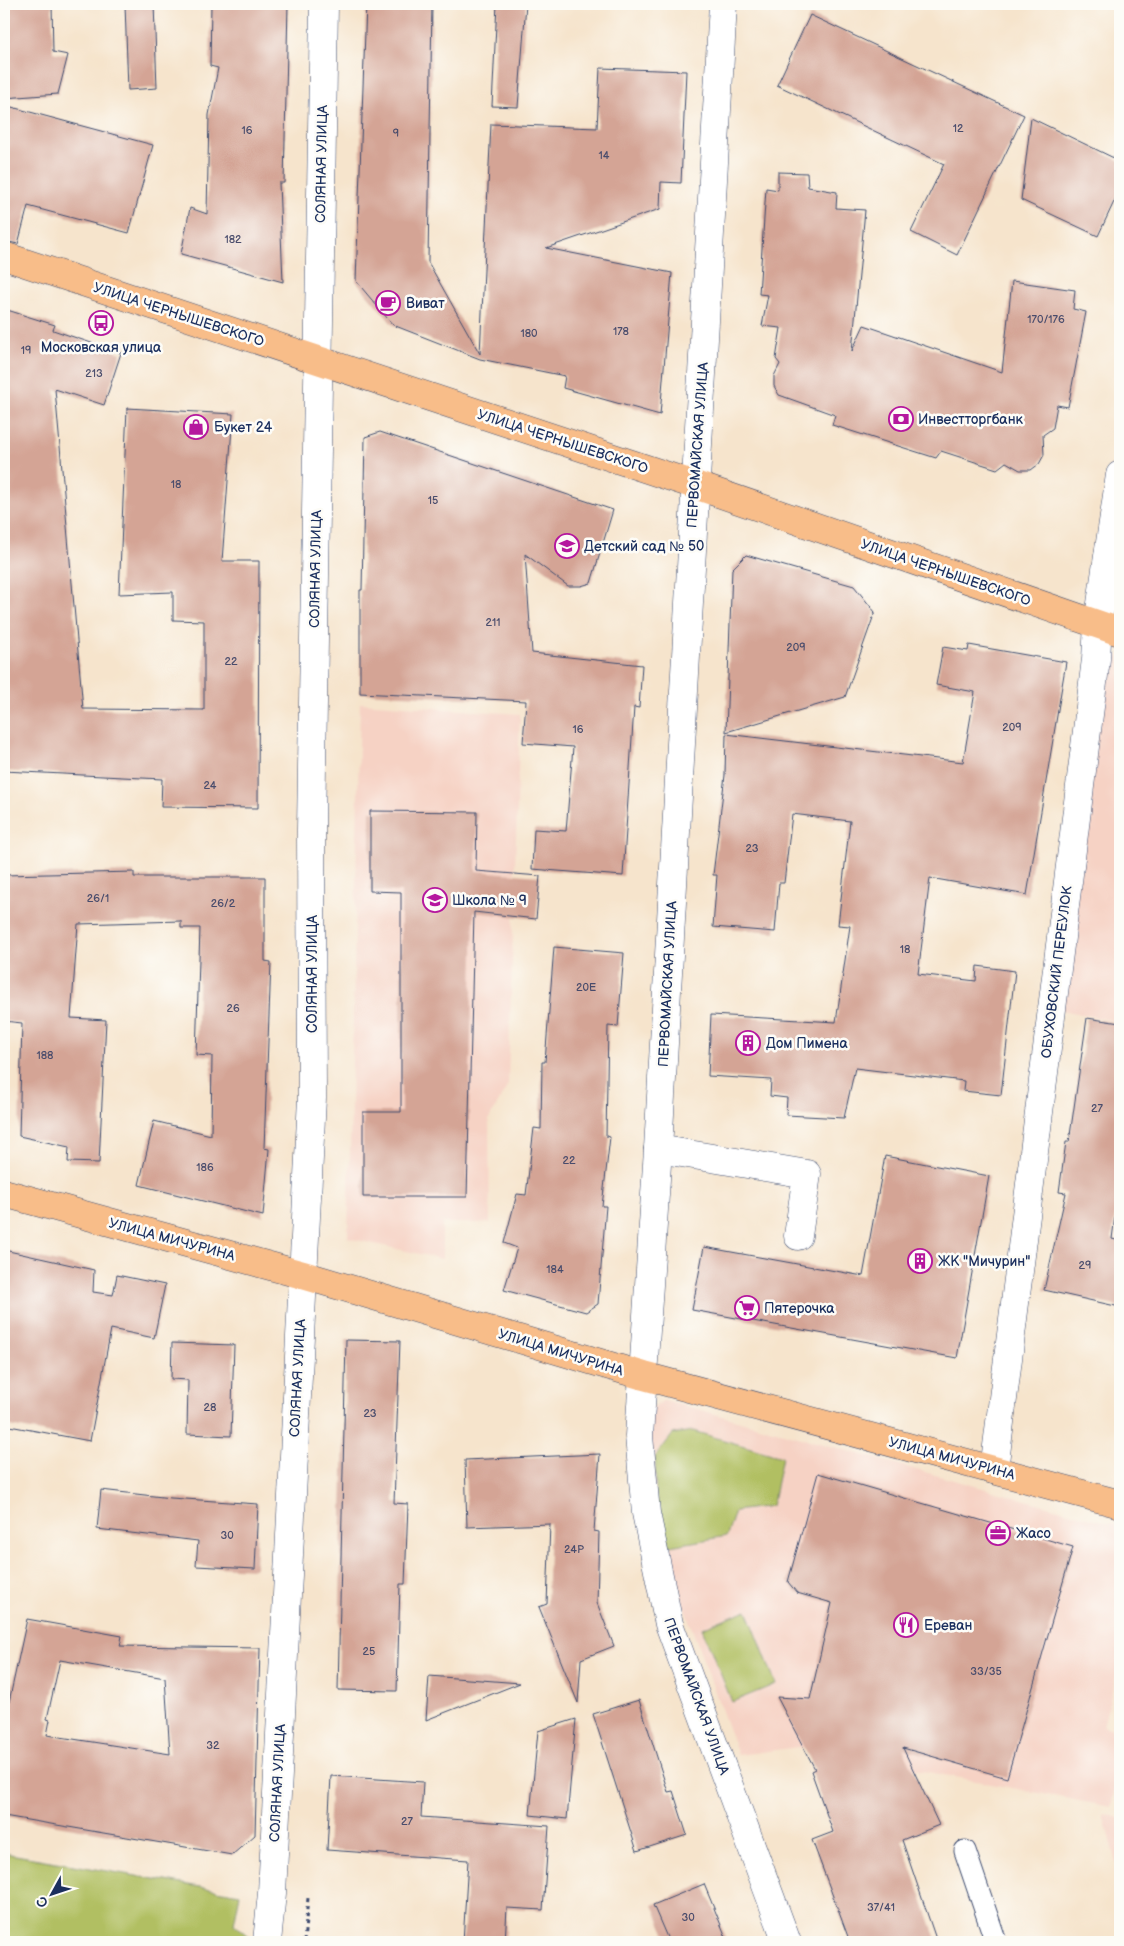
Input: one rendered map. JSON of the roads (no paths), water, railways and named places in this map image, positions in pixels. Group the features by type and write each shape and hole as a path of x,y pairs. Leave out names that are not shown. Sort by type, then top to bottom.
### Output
{"main road":[{"name":"УЛИЦА ЧЕРНЫШЕВСКОГО","path":"4,256 695,485 1109,628"},
{"name":"УЛИЦА МИЧУРИНА","path":"4,1193 303,1275 644,1376 1120,1504"}],"street":[{"name":"СОЛЯНАЯ УЛИЦА","path":"267,1942 272,1893 312,1098 311,830 324,4"},
{"name":"ПЕРВОМАЙСКАЯ УЛИЦА","path":"723,4 658,1150 639,1436 646,1513 669,1624 787,1942"},
{"name":"ОБУХОВСКИЙ ПЕРЕУЛОК","path":"994,1470 1092,688 1109,628 1120,475"},
{"path":"658,1150 807,1174 798,1236"}],"lane":[{"path":"965,1851 996,1942"}],"place":[{"name":"Виват","path":"388,303"},
{"name":"Московская улица","path":"101,323"},
{"name":"Инвестторгбанк","path":"901,419"},
{"name":"Букет 24","path":"196,427"},
{"name":"Детский сад № 50","path":"567,546"},
{"name":"Школа № 9","path":"435,900"},
{"name":"Дом Пимена","path":"748,1043"},
{"name":"ЖК \"Мичурин\"","path":"920,1261"},
{"name":"Пятерочка","path":"747,1308"},
{"name":"Жасо","path":"998,1533"},
{"name":"Ереван","path":"906,1625"}]}
